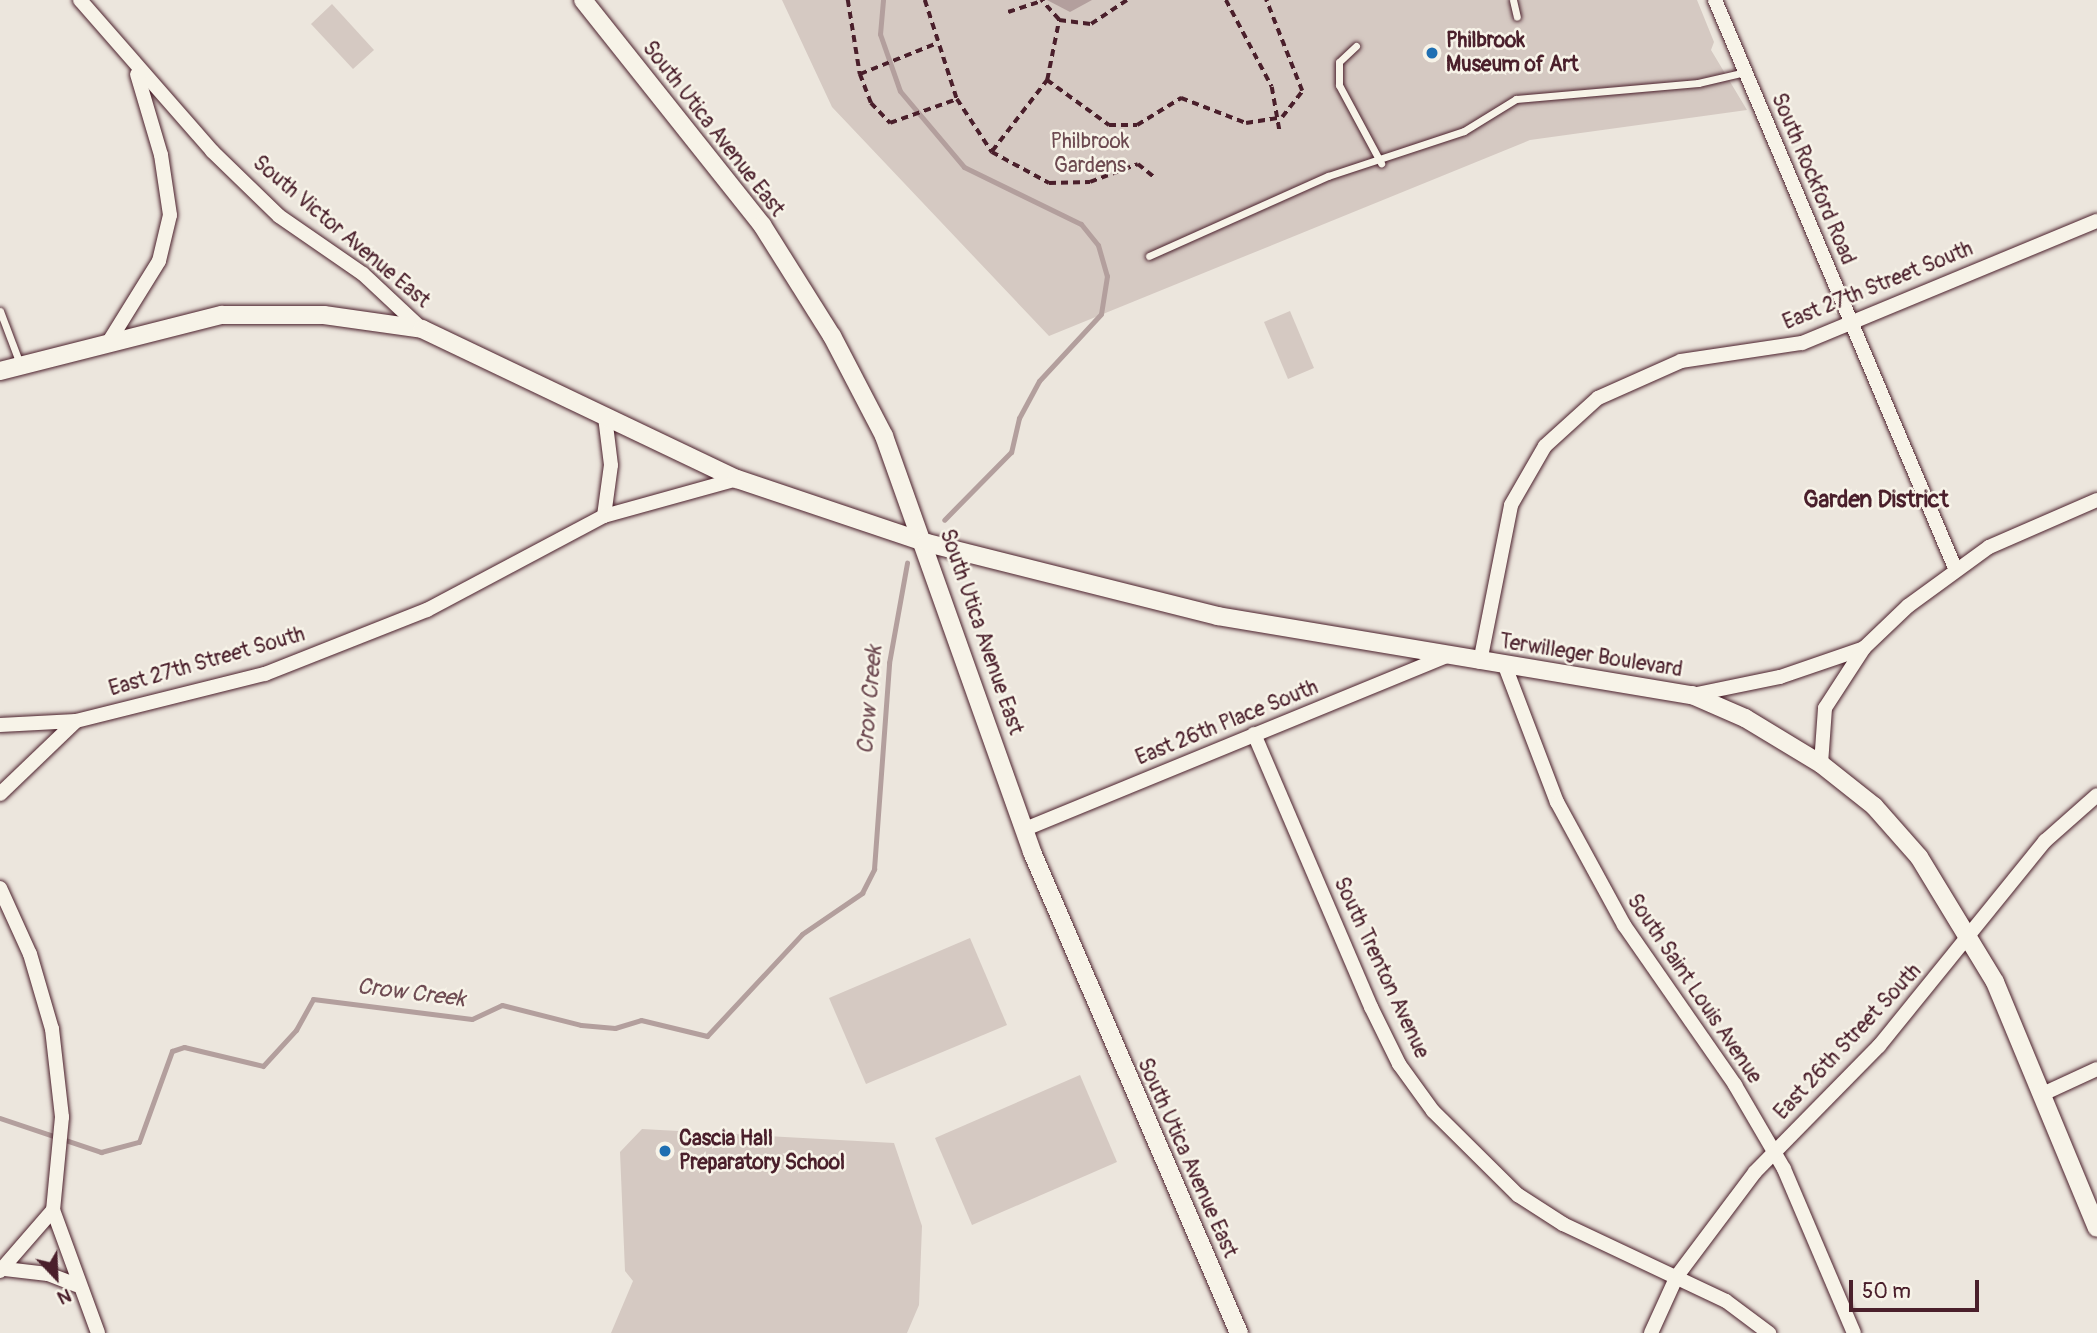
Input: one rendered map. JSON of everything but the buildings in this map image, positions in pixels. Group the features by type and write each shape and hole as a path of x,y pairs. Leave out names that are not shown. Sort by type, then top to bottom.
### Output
{"street":[{"name":"South Victor Avenue East","path":"80,0 136,69 279,216 363,274 422,329 737,479"},
{"name":"South Utica Avenue East","path":"583,0 803,287 884,436 927,543 1025,829 1239,1333"},
{"name":"South Rockford Road","path":"1715,0 1955,568"},
{"name":"South Victor Avenue East","path":"110,340 159,261 170,215 161,155 136,69"},
{"name":"East 27th Street South","path":"1480,662 1511,505 1545,446 1574,416 1650,370 1766,352 1852,324 2097,221"},
{"path":"0,371 172,323 273,313 422,329"},
{"path":"604,516 611,466 606,417"},
{"path":"737,479 927,543"},
{"name":"East 27th Street South","path":"0,725 76,721 265,674 368,637 604,516 737,479"},
{"path":"1821,764 1825,708 1864,648 1955,568 2097,500"},
{"name":"Terwilleger Boulevard","path":"927,543 1099,591 1445,657 1692,695 1745,718 1821,764 1874,806 1919,857 1970,937 2045,1093 2097,1228"},
{"path":"1692,695 1780,677 1864,648"},
{"name":"East 26th Place South","path":"1025,829 1445,657"},
{"name":"South Saint Louis Avenue","path":"1505,666 1532,746 1587,860 1774,1152 1822,1246 1854,1333"},
{"path":"0,794 76,721"},
{"name":"South Trenton Avenue","path":"1254,734 1371,1007 1399,1064 1433,1111 1517,1195 1563,1224 1726,1301 1769,1333"},
{"name":"East 26th Street South","path":"1651,1333 1677,1276 1774,1152 1879,1046 1970,937 2045,841 2097,795"},
{"path":"0,888 43,989 62,1117 53,1210 77,1285 98,1333"},
{"path":"2045,1093 2097,1069"},
{"path":"2,1270 53,1210"},
{"path":"2,1270 48,1274 77,1285"}],"lane":[{"path":"1513,0 1517,17"},
{"path":"1356,46 1339,62 1339,85 1381,163"},
{"path":"1149,256 1328,176 1381,163 1464,131 1516,99 1698,83 1745,72"},
{"path":"0,311 20,365"}],"path":[{"path":"848,0 860,74 871,103 890,123 957,99"},
{"path":"925,0 935,44 957,99 992,152 1049,183 1090,182 1138,164 1154,177"},
{"path":"1008,12 1041,1 1059,20 1091,24 1127,0"},
{"path":"1226,0 1272,87 1280,133"},
{"path":"1047,80 1109,125 1137,125 1181,98 1246,123 1278,118 1293,111 1302,91 1266,0"},
{"path":"992,152 1047,80 1059,20"},
{"path":"860,74 935,44"}],"green space":[{"name":"Philbrook Gardens","path":"782,0 1697,0 1714,42 1711,50 1747,110 1530,140 1049,336 832,107"},
{"path":"332,4 374,50 353,69 311,24"},
{"path":"1290,311 1314,368 1288,379 1264,322"},
{"path":"970,938 1007,1025 866,1084 829,998"},
{"path":"1080,1075 1117,1162 972,1225 935,1138"},
{"path":"642,1129 894,1143 922,1226 919,1305 907,1333 611,1333 633,1281 625,1271 620,1152"}],"shaded area":[{"path":"1047,0 1092,0 1070,12"}],"waterway":[{"name":"Crow Creek","path":"883,0 880,34 900,91 964,167 1081,224 1098,245 1107,276 1101,314 1039,381 1019,418 1011,452 944,520"},
{"name":"Crow Creek","path":"0,1118 101,1152 139,1142 172,1051 184,1047 263,1066 296,1030 313,999 472,1019 502,1005 581,1025 615,1028 641,1020 707,1036 802,934 862,893 874,869 889,663 907,563"}],"place":[{"name":"Philbrook Museum of Art","path":"1432,53"},
{"name":"Cascia Hall Preparatory School","path":"665,1151"}],"district":[{"name":"Garden District","path":"1876,500"}]}
